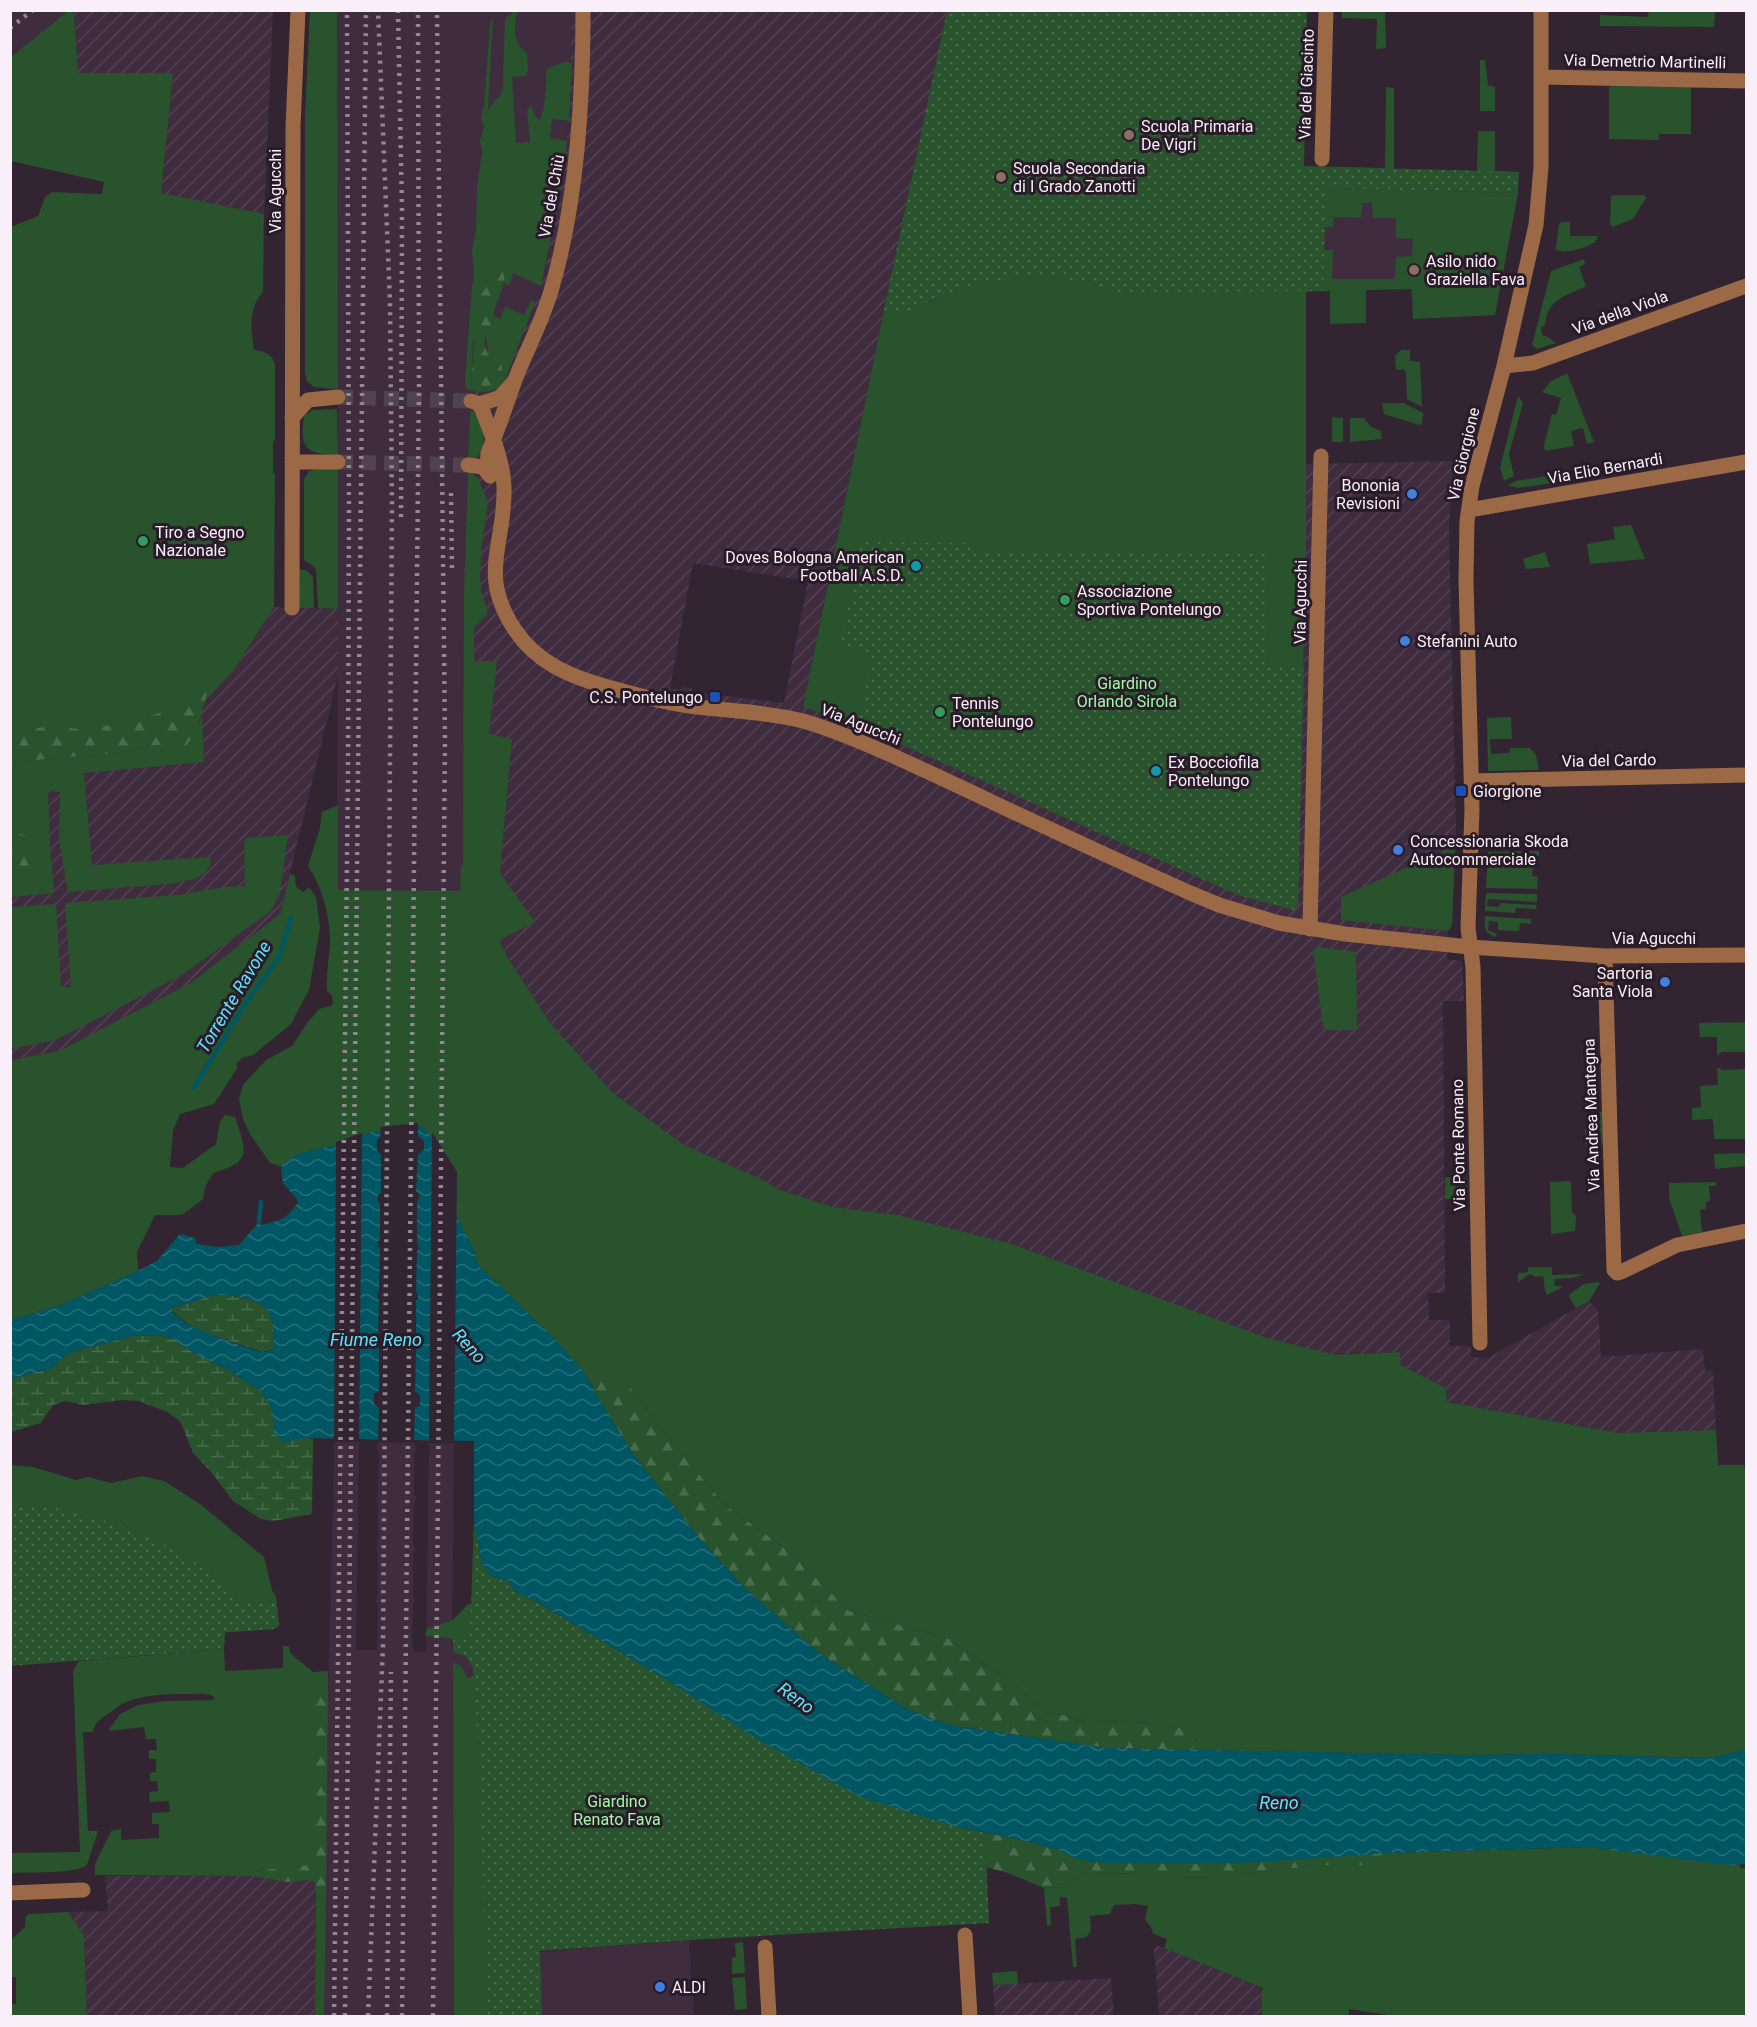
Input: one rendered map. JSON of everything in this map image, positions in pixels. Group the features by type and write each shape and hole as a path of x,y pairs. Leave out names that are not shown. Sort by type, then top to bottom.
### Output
{"street":[{"name":"Via Agucchi","path":"292,608 293,127 298,10"},
{"name":"Via del Chiù","path":"493,441 551,292 572,195 581,100 583,10"},
{"name":"Via del Giacinto","path":"1322,159 1326,10"},
{"name":"Via Giorgione","path":"1470,947 1468,928 1472,781 1466,580 1469,510 1477,464 1530,259 1539,205 1541,10"},
{"name":"Via Demetrio Martinelli","path":"1542,77 1746,81"},
{"name":"Via della Viola","path":"1504,366 1533,363 1746,286"},
{"path":"292,372 298,386 315,398"},
{"name":"Via del Chiù","path":"475,403 499,398 515,380"},
{"path":"292,418 303,404 315,398 338,397"},
{"name":"Via Agucchi","path":"475,403 493,441 502,471 504,506 494,564 495,585 508,619 516,632 526,645 550,665 590,682 657,700 783,717 859,741 1198,897 1260,918 1310,929 1470,947 1605,956 1746,955"},
{"path":"493,441 487,459 487,471 504,506"},
{"name":"Via Agucchi","path":"1310,929 1321,456"},
{"path":"292,462 338,462"},
{"name":"Via Elio Bernardi","path":"1469,510 1746,462"},
{"path":"468,465 478,466 487,471"},
{"name":"Via del Cardo","path":"1472,781 1746,775"},
{"name":"Via Ponte Romano","path":"1470,947 1473,968 1480,1343"},
{"name":"Via Andrea Mantegna","path":"1605,956 1613,1267 1615,1272 1621,1272 1683,1244 1746,1231"},
{"path":"10,1893 83,1890"},
{"path":"965,1935 970,2016"},
{"path":"765,1947 769,2016"}],"shaded area":[{"path":"11,10 68,10 68,11 11,57"},
{"path":"74,11 273,11 264,214 161,193 173,73 78,73"},
{"path":"310,11 572,11 569,121 562,182 543,280 505,380 471,391 470,410 464,571 464,661 497,661 458,1026 452,1645 455,1653 465,1656 473,1668 479,1752 487,2016 315,2016 316,1862 328,1699 334,1461 338,390 314,387 307,381 305,373 305,116","holes":["359,1439 379,1440 376,1449 379,1452 378,1496 376,1497 378,1504 377,1650 356,1650","414,1440 429,1441 426,1652 415,1652 412,1644 413,1603 415,1602 413,1595 414,1503 416,1497 414,1495 414,1453 416,1451"]},
{"path":"572,11 947,11 803,707 858,725 1238,895 1293,910 1298,906 1306,464 1453,461 1449,531 1456,830 1452,925 1448,931 1447,959 1462,963 1464,1001 1443,1001 1445,1293 1428,1293 1429,1320 1450,1320 1450,1346 1471,1346 1471,1357 1488,1358 1589,1301 1598,1311 1601,1357 1703,1349 1705,1371 1713,1371 1716,1430 1619,1433 1447,1402 1446,1388 1400,1365 1400,1352 1337,1355 1267,1338 1012,1244 897,1215 833,1207 778,1189 684,1145 613,1093 550,1023 506,955 499,940 534,922 500,873 512,739 489,735 464,661 464,571 471,391 493,391 502,385 543,280 562,182 569,121","holes":["693,563 808,581 784,703 694,692 691,688 682,687 679,690 670,688"]},
{"name":"Asilo nido Graziella Fava","path":"1325,188 1518,193 1495,315 1413,319 1411,289 1323,291"},
{"path":"274,607 338,609 338,675 280,914 189,984 59,1051 11,1060 11,754 234,670"},
{"path":"105,1876 316,1876 315,2016 87,2016 84,1935 68,1912 108,1911"},
{"path":"689,1940 694,2016 542,2016 539,1952"},
{"path":"1159,1946 1260,1987 1262,2016 1159,2016 1154,1949"},
{"path":"1111,1978 1114,2016 995,2016 993,1985"}],"green space":[{"name":"Tiro a Segno Nazionale","path":"68,11 74,11 78,73 173,73 161,193 264,214 263,292 255,305 252,327 254,350 268,354 275,365 274,607 234,670 186,721 11,754 11,227 38,216 45,197 52,192 102,194 104,182 11,161 11,57"},
{"path":"310,11 337,11 338,389 314,387 307,381 305,373 305,116"},
{"path":"512,11 518,11 515,34 519,45 527,53 528,70 526,76 512,77 516,143 530,142 527,110 531,105 536,118 540,120 544,106 548,68 565,62 572,63 569,121 552,119 550,138 567,141 562,182 541,286 513,273 509,286 504,283 503,268 482,293 473,344 471,391 466,388 465,380 474,280 472,249 476,231 477,186 482,154 480,140 484,127 481,117 484,105 490,24 493,17 488,111 500,97 503,87 505,18 512,14"},
{"name":"Associazione Sportiva Pontelungo","path":"947,11 906,314 975,282 1069,250 1313,291 1306,292 1306,548 1298,906 1293,910 1238,895 858,725 803,707"},
{"path":"947,11 1307,11 1304,166 1519,172 1518,193 1326,188 1323,291 1120,292 1059,277 1023,276 972,285 930,301 906,314 884,310"},
{"path":"1342,11 1385,11 1386,48 1376,49 1377,19 1342,18"},
{"path":"1649,11 1715,11 1714,27 1600,26 1600,15 1648,17"},
{"path":"1480,60 1485,60 1488,85 1495,87 1495,111 1480,111"},
{"path":"1609,86 1691,87 1691,134 1659,134 1659,140 1609,139"},
{"path":"1386,87 1394,88 1394,169 1477,171 1478,131 1495,131 1495,171 1519,172 1519,178 1333,172 1333,167 1385,168"},
{"name":"Asilo nido Graziella Fava","path":"1325,188 1518,193 1495,315 1413,319 1412,289 1366,290 1366,323 1330,324 1330,291 1323,291 1324,250 1333,250 1332,279 1395,279 1396,257 1412,256 1413,239 1396,238 1396,218 1373,218 1372,203 1362,203 1361,218 1333,217 1333,227 1324,227"},
{"path":"1644,195 1646,198 1633,219 1613,227 1610,224 1611,196"},
{"path":"1570,222 1570,236 1598,236 1595,242 1581,248 1571,251 1556,250 1559,224"},
{"path":"1584,259 1585,264 1579,267 1586,286 1565,296 1549,309 1545,325 1541,328 1542,335 1556,343 1537,349 1532,345 1551,271"},
{"path":"499,261 504,280 493,321 486,335 485,347 488,354 501,364 505,380 494,390 471,391 477,295 482,293 487,285 491,266 494,262"},
{"path":"531,300 535,302 505,380 503,370 488,355 486,333 493,323 494,316 500,319 505,307 524,315"},
{"path":"1401,350 1410,350 1410,361 1420,362 1422,407 1407,399 1406,372 1404,369 1396,370 1395,356"},
{"path":"1567,373 1594,442 1587,444 1583,428 1571,431 1574,446 1545,451 1544,445 1552,414 1556,415 1561,398 1542,392 1550,382"},
{"path":"1518,396 1523,403 1509,454 1514,476 1504,481 1500,468"},
{"path":"1382,403 1404,403 1423,413 1422,424 1384,414"},
{"path":"337,409 338,455 312,451 304,443 304,416 312,410"},
{"path":"470,410 479,420 484,437 481,452 476,458 468,461"},
{"path":"1332,417 1343,418 1343,442 1332,442"},
{"path":"1350,418 1364,418 1371,427 1381,431 1382,439 1350,442"},
{"path":"338,469 338,609 318,608 316,570 304,560 304,479 309,471"},
{"path":"468,472 478,478 488,502 480,576 481,590 488,613 474,628 474,661 497,661 489,734 512,739 500,873 535,922 499,940 506,955 550,1023 613,1093 684,1145 778,1189 833,1207 897,1215 1012,1244 1267,1338 1337,1355 1400,1352 1400,1365 1446,1388 1447,1402 1619,1433 1716,1430 1718,1465 1744,1465 1746,1476 1746,1750 1709,1758 1192,1750 1196,1740 1189,1730 1155,1723 1096,1721 1045,1712 1007,1678 947,1638 849,1611 791,1553 724,1504 656,1423 628,1384 596,1377 592,1385 553,1337 477,1264 474,1250 457,1217 457,1177 428,1132 421,1126 370,1132 352,1141 298,1154 281,1166 270,1163 250,1134 243,1119 239,1099 243,1085 266,1060 292,1046 319,1009 333,1005 332,995 327,991 329,923 322,893 308,866 320,828 322,812 338,805 338,890 460,891 461,865 463,864 464,595"},
{"path":"1565,473 1566,481 1518,488 1508,485 1516,481"},
{"path":"1631,525 1645,559 1590,564 1587,544 1615,539 1613,527"},
{"name":"Giardino Orlando Sirola","path":"861,542 971,543 971,552 1268,554 1266,665 1304,666 1298,906 1293,910 1238,895 858,725 872,653 840,645"},
{"path":"1545,552 1550,567 1526,569 1523,559"},
{"path":"299,570 306,570 313,577 314,608 297,608"},
{"path":"201,683 208,690 196,732 187,745 156,745 117,753 11,762 11,732 52,726 87,730 169,711"},
{"path":"202,714 204,762 84,773 92,865 210,857 211,864 205,873 195,879 169,884 68,892 59,840 60,792 48,791 54,893 11,897 11,762 117,753 156,745 187,745 196,732"},
{"path":"1511,717 1512,739 1490,739 1491,754 1509,753 1510,748 1530,748 1536,755 1539,770 1488,771 1487,718"},
{"path":"10,831 30,837 40,864 11,877"},
{"path":"288,835 280,893 271,911 182,975 56,1040 11,1049 11,907 56,904 61,987 71,987 65,903 178,895 245,886 244,843 246,838"},
{"path":"1455,846 1452,925 1448,931 1341,920 1341,897"},
{"path":"1539,851 1539,856 1507,857 1507,864 1533,865 1532,876 1538,877 1537,889 1486,888 1488,852"},
{"path":"290,874 295,876 296,887 303,892 309,887 316,897 320,928 309,990 291,1024 253,1055 242,1058 236,1064 238,1067 214,1104 180,1114 173,1130 170,1167 183,1168 216,1144 220,1122 225,1115 235,1117 243,1146 240,1159 226,1169 213,1173 205,1187 203,1199 182,1215 155,1215 137,1252 138,1271 61,1305 11,1320 11,1060 59,1051 189,984 280,914"},
{"path":"1486,893 1537,894 1537,902 1488,899 1487,906 1499,907 1500,903 1537,905 1536,909 1516,908 1515,913 1485,911"},
{"path":"1485,916 1531,919 1531,924 1520,923 1519,931 1498,930 1498,922 1489,921 1488,930 1497,934 1495,937 1486,929"},
{"path":"1318,947 1356,952 1357,1030 1329,1030 1323,1027 1313,950"},
{"path":"1745,1022 1746,1052 1722,1052 1717,1056 1717,1037 1700,1037 1699,1023"},
{"path":"1717,1067 1723,1070 1746,1069 1746,1139 1714,1139 1713,1119 1692,1120 1692,1108 1701,1107 1700,1086 1718,1085"},
{"path":"1598,1112 1602,1112 1603,1143 1585,1144 1585,1129 1597,1129"},
{"path":"421,1126 428,1132 457,1177 457,1217 474,1250 307,1438 313,1439 312,1514 273,1521 261,1519 233,1501 193,1453 180,1421 167,1412 139,1401 122,1400 84,1405 66,1401 53,1405 41,1423 11,1432 11,1379 52,1368 68,1353 132,1336 160,1335 173,1339 261,1391 272,1409 281,1415 278,1222 288,1216 299,1201 283,1183 281,1166 298,1154 352,1141 370,1132"},
{"path":"1746,1153 1746,1166 1715,1169 1714,1154"},
{"path":"1445,1177 1467,1178 1468,1199 1445,1199"},
{"path":"1571,1181 1572,1212 1576,1216 1575,1231 1551,1234 1550,1182"},
{"path":"1716,1182 1716,1186 1709,1186 1710,1201 1706,1202 1706,1209 1700,1210 1702,1232 1682,1236 1669,1198 1669,1183"},
{"path":"1528,1267 1552,1267 1552,1275 1585,1274 1572,1278 1555,1279 1554,1286 1562,1286 1561,1288 1547,1295 1543,1276 1536,1277 1530,1274 1518,1282 1518,1273 1528,1272"},
{"path":"1599,1282 1589,1301 1576,1308 1569,1297 1570,1294 1584,1284"},
{"path":"228,1295 252,1300 266,1309 273,1325 273,1349 263,1352 206,1333 188,1324 172,1311 172,1308 211,1296"},
{"path":"604,1376 628,1384 656,1423 724,1504 791,1553 849,1611 947,1638 1007,1678 1045,1712 1096,1721 1155,1723 1190,1730 1196,1740 1192,1750 1107,1748 949,1725 907,1709 820,1654 747,1590 699,1538 633,1454 592,1385 596,1377"},
{"path":"11,1465 33,1467 76,1480 88,1477 111,1483 142,1476 164,1481 200,1504 264,1557 272,1590 276,1596 269,1602 279,1626 274,1629 11,1648"},
{"path":"11,1503 79,1513 150,1538 203,1567 245,1602 260,1600 269,1602 276,1596 279,1626 274,1629 225,1632 224,1649 11,1666"},
{"name":"Giardino Renato Fava","path":"474,1521 482,1564 488,1573 495,1578 507,1580 516,1592 670,1682 755,1738 860,1797 985,1833 989,1923 540,1951 542,2016 487,2016 479,1752 473,1668 465,1656 453,1652 453,1638 470,1640"},
{"path":"516,1592 670,1682 958,1827 1026,1841 1059,1850 1076,1859 1106,1863 1389,1853 1390,1856 1372,1865 1327,1865 1261,1871 1232,1877 1158,1878 1138,1874 1083,1873 1064,1887 1044,1888 1008,1873 967,1862 550,1680"},
{"path":"473,1603 486,1615 495,1632 502,1660 507,1709 515,1730 532,1760 540,1785 535,1790 539,1805 530,1909 536,2016 454,2016 453,1663 461,1666 467,1678 476,1675 491,1682 495,1680 496,1654 484,1642 425,1634 427,1629 453,1620 468,1604"},
{"path":"283,1646 289,1646 290,1653 313,1672 328,1671 328,1700 316,1700 316,1862 303,1866 259,1870 252,1876 95,1875 95,1864 111,1831 121,1829 123,1840 159,1838 159,1824 152,1824 152,1813 170,1812 169,1801 150,1802 149,1792 158,1791 157,1781 150,1781 150,1773 156,1772 156,1759 149,1759 149,1750 157,1750 156,1739 146,1739 144,1727 108,1731 120,1714 138,1705 165,1701 214,1700 214,1697 206,1694 174,1694 147,1696 130,1701 99,1720 93,1732 83,1732 88,1831 98,1831 87,1865 72,1870 11,1873 10,1853 80,1852 73,1671 79,1661 224,1649 225,1671 283,1668"},
{"path":"321,1697 328,1700 326,1900 320,1901 316,1895 315,1882 308,1880 287,1882 252,1876 259,1870 303,1866 316,1861 316,1700"},
{"path":"1588,1847 1740,1865 1740,1868 1746,1869 1746,2016 1394,2016 1349,2009 1349,2016 1262,2016 1261,1992 1263,1988 1164,1948 1167,1939 1153,1934 1145,1920 1148,1906 1114,1905 1110,1914 1090,1916 1091,1931 1086,1937 1075,1939 1077,1967 1073,1967 1067,1898 1060,1897 1060,1906 1050,1907 1051,1925 1047,1926 1044,1888 1064,1887 1083,1873 1138,1874 1159,1878 1232,1877 1261,1871 1327,1865 1372,1865 1389,1856 1389,1853"},
{"path":"316,1895 320,1901 326,1900 324,2016 315,2016"},
{"path":"68,1912 84,1935 87,2016 11,2016 11,2004 16,2004 16,1977 11,1977 11,1940 25,1927 26,1916 29,1914"},
{"path":"743,1942 745,1973 732,1974 732,1958 736,1957 735,1943"},
{"path":"1017,1971 1018,1984 993,1985 992,1973"},
{"path":"745,1977 747,2009 735,2010 732,1978"}],"water":[{"name":"Fiume Reno","path":"421,1126 428,1132 457,1177 457,1217 474,1250 477,1264 551,1335 582,1370 633,1454 699,1538 747,1590 820,1654 907,1709 949,1725 1107,1748 1709,1758 1746,1750 1746,1864 1728,1865 1588,1847 1389,1853 1262,1862 1106,1863 1076,1859 1059,1850 1026,1841 958,1827 860,1797 755,1738 670,1682 539,1603 516,1592 507,1580 495,1578 488,1573 482,1564 474,1521 474,1441 306,1438 282,1442 274,1432 272,1409 261,1391 173,1339 160,1335 132,1336 68,1353 52,1368 11,1379 11,1320 61,1305 138,1271 157,1261 180,1234 195,1238 197,1244 217,1247 239,1245 259,1222 260,1225 282,1218 299,1202 283,1183 281,1166 298,1154 352,1141 370,1132","holes":["211,1296 241,1297 260,1304 266,1309 273,1325 273,1349 267,1352 258,1351 226,1340 187,1324 172,1312 172,1308"]}],"pier":[{"path":"418,1123 418,1136 424,1141 424,1150 418,1154 416,1191 420,1195 417,1202 419,1249 417,1251 416,1339 418,1342 415,1392 420,1395 420,1405 415,1408 414,1443 378,1442 379,1408 374,1404 374,1394 379,1390 379,1349 376,1346 380,1249 377,1242 380,1239 378,1195 381,1193 381,1155 377,1150 377,1140 380,1137 381,1127"},
{"path":"432,1132 457,1172 454,1444 429,1443"},
{"path":"362,1133 359,1442 334,1442 336,1142"}],"waterway":[{"name":"Torrente Ravone","path":"194,1088 242,1009 279,957 291,918"},
{"path":"259,1222 261,1202"}],"tunnel":[{"path":"338,397 471,401"},
{"path":"338,462 468,465"}],"railway":[{"path":"10,28 33,10"},
{"path":"334,2016 348,772 347,10"},
{"path":"345,2016 366,10"},
{"path":"368,2016 383,1645 392,507 390,302 378,10"},
{"path":"398,10 402,210 401,523"},
{"path":"402,2016 419,384 418,10"},
{"path":"433,2016 445,740 437,10"},
{"path":"451,493 452,571"},
{"path":"387,2016 391,1672"}],"place":[{"name":"Scuola Primaria De Vigri","path":"1129,135"},
{"name":"Scuola Secondaria di I Grado Zanotti","path":"1001,177"},
{"name":"Asilo nido Graziella Fava","path":"1414,270"},
{"name":"Bononia Revisioni","path":"1412,494"},
{"name":"Tiro a Segno Nazionale","path":"143,541"},
{"name":"Doves Bologna American Football A.S.D.","path":"916,566"},
{"name":"Associazione Sportiva Pontelungo","path":"1065,600"},
{"name":"Stefanini Auto","path":"1405,641"},
{"name":"C.S. Pontelungo","path":"715,697"},
{"name":"Tennis Pontelungo","path":"940,712"},
{"name":"Ex Bocciofila Pontelungo","path":"1156,771"},
{"name":"Giorgione","path":"1461,791"},
{"name":"Concessionaria Skoda Autocommerciale","path":"1398,850"},
{"name":"Sartoria Santa Viola","path":"1665,982"},
{"name":"ALDI","path":"660,1987"}],"water label":[{"name":"Reno","path":"469,1346"},
{"name":"Reno","path":"796,1698"},
{"name":"Reno","path":"1279,1803"}]}
